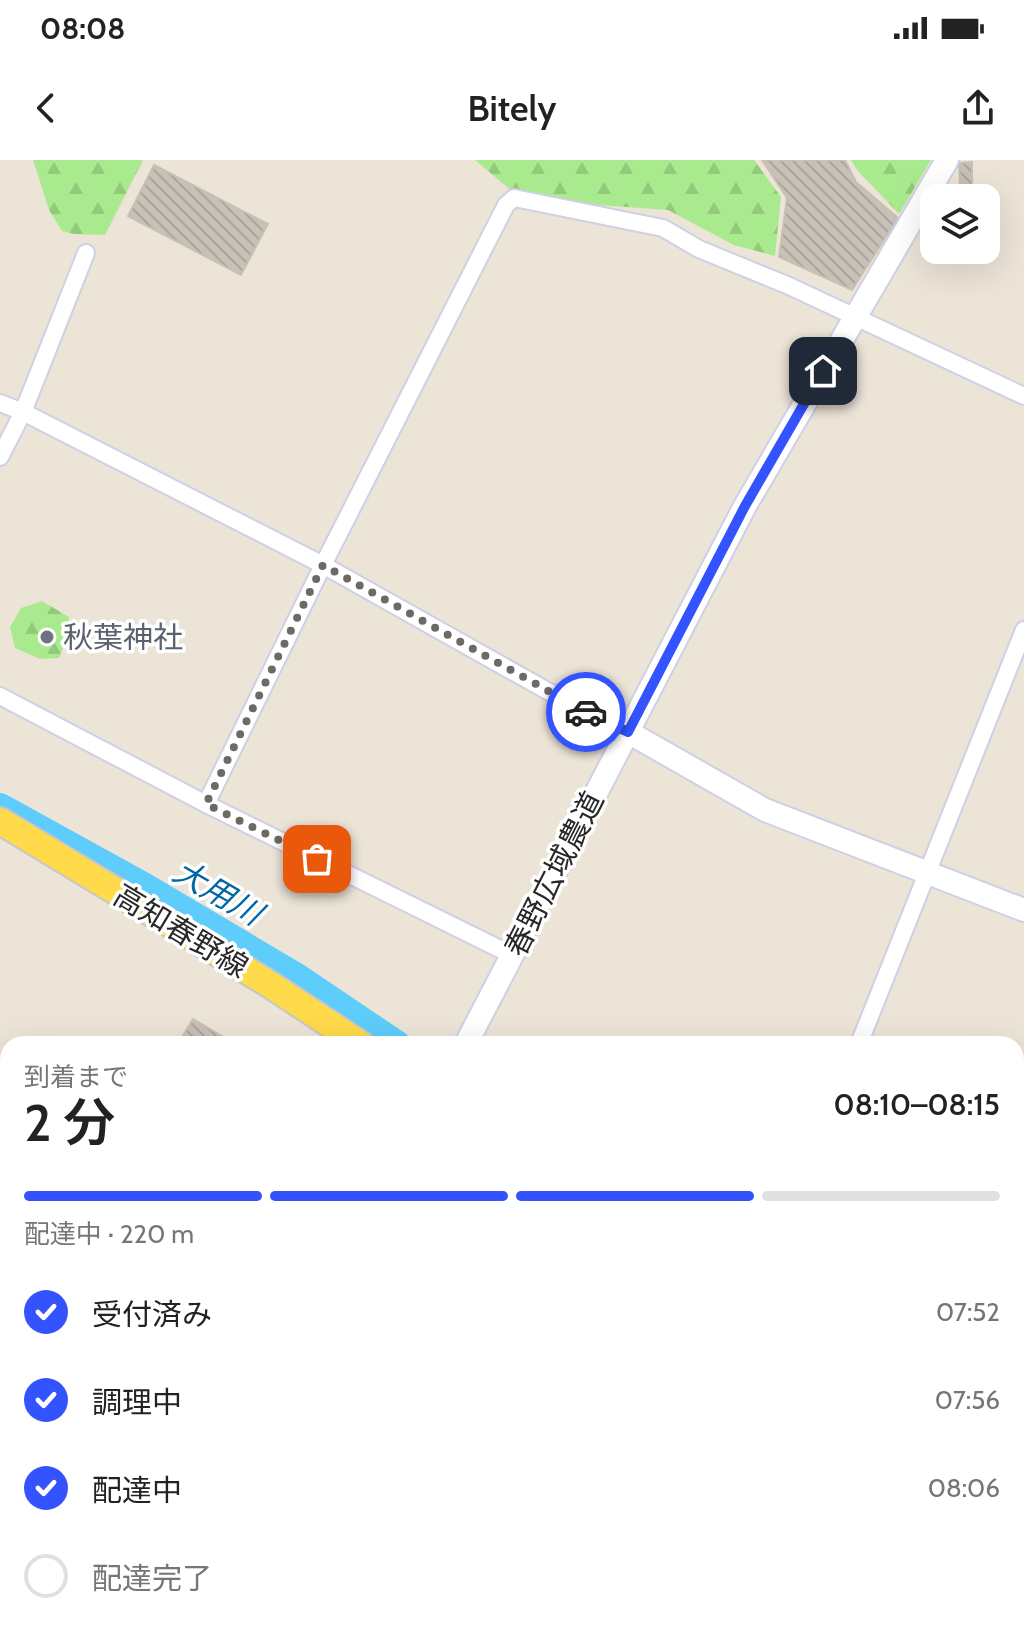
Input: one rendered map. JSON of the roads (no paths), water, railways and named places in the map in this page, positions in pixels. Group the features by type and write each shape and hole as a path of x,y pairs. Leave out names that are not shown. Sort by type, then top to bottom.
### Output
{"main road":[{"name":"高知春野線","path":"0,821 269,984 348,1036"}],"street":[{"name":"春野広域農道","path":"470,1036 745,506 947,160"},
{"path":"206,804 323,565 506,205 514,198 663,228 699,249 859,310 1024,396"},
{"path":"0,457 23,412 86,253"},
{"path":"0,403 323,565 765,810 1024,910"},
{"path":"862,1036 1024,630"},
{"path":"0,696 206,804 512,955"}],"waterway":[{"name":"大用川","path":"0,806 145,886 297,976 386,1036"}],"place":[{"name":"秋葉神社","path":"47,637"}]}
